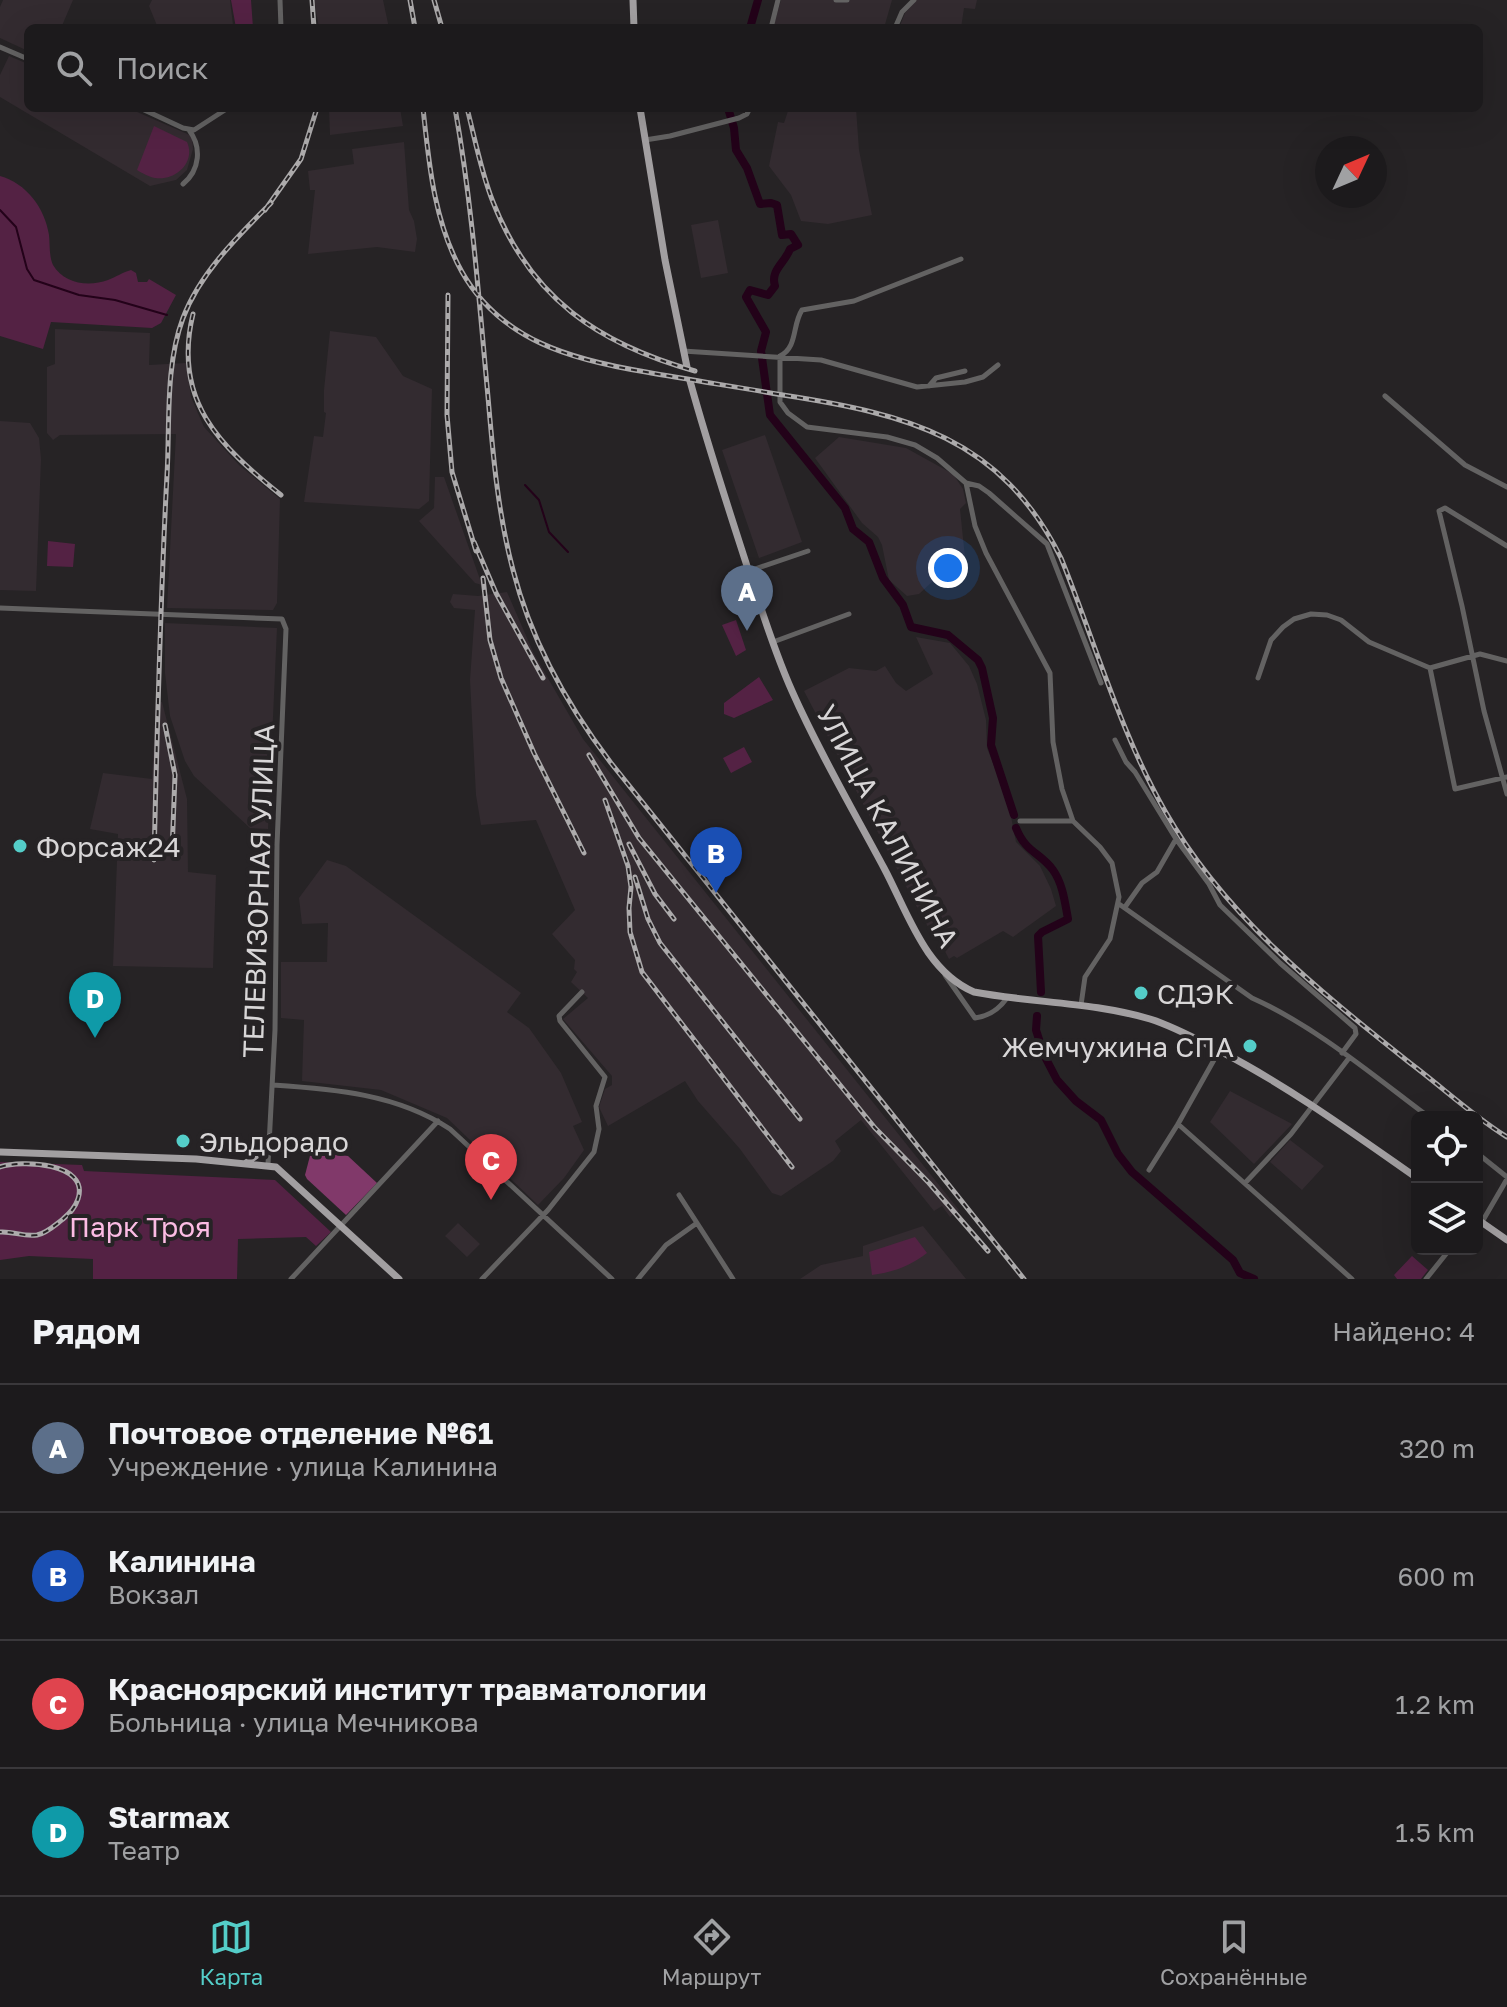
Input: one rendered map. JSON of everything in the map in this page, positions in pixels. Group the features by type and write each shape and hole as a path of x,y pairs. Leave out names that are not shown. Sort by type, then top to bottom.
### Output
{"main road":[{"path":"633,0 634,24"},
{"name":"УЛИЦА КАЛИНИНА","path":"641,112 688,374 773,642 793,693 934,962 951,981 974,992 1151,1020 1184,1032 1313,1105 1411,1174"},
{"path":"246,1163 257,1155 270,1137"},
{"path":"0,1152 268,1164 280,1169 399,1279"},
{"path":"1483,1223 1507,1240"}],"street":[{"path":"280,0 281,24"},
{"path":"772,24 778,0"},
{"path":"836,0 847,0"},
{"path":"897,24 902,12 914,0"},
{"path":"0,47 24,57"},
{"path":"149,112 189,129 202,126 222,112"},
{"path":"645,140 739,118 748,112"},
{"path":"183,184 192,176 199,148 189,129"},
{"path":"780,356 786,353 794,338 798,315 802,310 854,301 961,259"},
{"path":"683,351 821,360 917,387 983,377 998,365"},
{"path":"780,356 780,402 788,413 807,427 887,437 915,445 937,458 966,483 979,486 989,493 1047,544 1101,683"},
{"path":"928,387 936,378 965,371"},
{"path":"1385,396 1465,465 1507,487"},
{"path":"966,483 975,526 986,553 1050,673 1053,742 1062,789 1073,821 1100,847 1114,867 1122,906 1252,998 1269,1005 1342,1053 1421,1111"},
{"path":"1507,546 1445,508 1438,514 1484,711 1507,794"},
{"path":"749,571 808,551"},
{"name":"ТЕЛЕВИЗОРНАЯ УЛИЦА","path":"0,608 282,619 286,629 268,1164"},
{"path":"773,642 849,614"},
{"path":"1258,678 1271,640 1294,619 1311,614 1341,620 1369,642 1430,668 1480,654 1507,661"},
{"path":"1430,668 1455,789 1504,778"},
{"path":"1115,740 1126,762 1220,905 1280,963 1355,1028 1356,1034 1342,1053"},
{"path":"1020,821 1073,821"},
{"path":"1081,1007 1085,977 1110,939 1122,906 1142,883 1157,872 1176,839"},
{"path":"944,974 975,1018 993,1012 1007,998"},
{"path":"482,1279 572,1181 597,1144 596,1106 605,1077 559,1016 582,992"},
{"path":"1149,1170 1219,1051"},
{"path":"1245,1183 1291,1134 1349,1058"},
{"path":"273,1085 380,1097 438,1121 612,1279"},
{"path":"291,1279 438,1121"},
{"path":"1178,1124 1352,1279"},
{"path":"1483,1158 1507,1178 1483,1216"},
{"path":"679,1195 733,1279"},
{"path":"638,1279 666,1245 697,1223"},
{"path":"1426,1279 1445,1255"}],"shaded area":[{"path":"3,0 73,0 63,24 24,24 24,49 0,38 0,7"},
{"path":"152,0 230,0 233,24 156,24 149,6"},
{"path":"314,0 383,0 388,24 318,24"},
{"path":"781,0 892,0 885,24 774,24"},
{"path":"917,0 977,0 975,9 964,8 962,24 901,24 905,13"},
{"path":"9,56 24,62 24,111 0,97 0,75"},
{"path":"25,112 137,112 192,136 193,149 187,170 176,180 150,186"},
{"path":"329,112 401,112 403,126 330,135"},
{"path":"788,112 856,112 859,150 872,215 828,224 801,221 791,195 769,166 778,122 784,123"},
{"path":"404,142 409,210 417,239 415,252 377,247 308,254 315,190 310,190 308,171 354,164 352,149"},
{"path":"718,220 728,273 701,278 691,225"},
{"path":"55,329 150,333 149,365 186,363 191,397 204,427 239,465 280,499 277,603 273,610 167,608 176,434 60,435 53,440 47,433 47,367 55,364"},
{"path":"330,331 376,337 403,376 432,389 429,501 419,509 304,502 314,436 323,437"},
{"path":"0,421 30,423 39,438 41,459 36,591 0,590"},
{"path":"765,435 802,542 759,558 722,450"},
{"path":"839,437 906,448 953,474 963,489 966,503 960,509 966,567 959,580 932,582 919,594 907,596 889,580 878,537 862,523 815,458"},
{"path":"435,477 444,477 482,585 475,583 419,521 434,508"},
{"path":"507,592 534,654 583,739 959,1210 950,1217 942,1206 934,1211 861,1120 835,1141 841,1151 833,1161 781,1196 772,1193 685,1081 608,1126 599,1107 605,1089 612,1085 612,1076 563,1019 588,998 571,982 577,972 574,969 575,960 552,934 575,910 536,820 481,825 476,795 470,680 475,610 454,608 450,602 453,594 478,596"},
{"path":"165,623 277,628 268,829 250,828 194,776 185,761 170,716 165,673"},
{"path":"916,637 950,643 969,666 986,720 987,748 1008,801 1016,842 1040,866 1056,906 1013,937 1003,931 957,958 949,959 935,932 931,932 919,911 804,691 849,668 876,671 885,666 896,683 906,691 933,674"},
{"path":"162,702 187,799 188,872 216,875 213,968 113,966 118,834 90,829 103,773 152,779 156,703"},
{"path":"327,860 346,866 521,993 507,1012 529,1028 561,1073 582,1122 573,1126 584,1150 564,1178 538,1205 447,1118 381,1090 302,1081 304,1020 281,1018 281,962 327,962 328,923 302,924 299,898"},
{"path":"1230,1091 1292,1124 1254,1164 1210,1122"},
{"path":"1290,1140 1324,1166 1302,1190 1270,1162"},
{"path":"311,1152 348,1156 377,1183 346,1215 307,1179 305,1175"},
{"path":"458,1223 480,1244 467,1257 445,1236"},
{"path":"923,1226 966,1279 800,1279 821,1265 863,1256 863,1246"}],"green space":[{"path":"231,0 251,0 253,24 235,24"},
{"path":"154,126 187,142 189,149 182,169 163,178 148,176 137,170"},
{"path":"0,176 18,184 39,206 47,225 52,262 58,271 78,282 108,280 131,270 136,273 138,282 149,279 176,295 161,323 152,328 51,322 43,349 0,336"},
{"path":"48,541 75,544 73,567 47,566"},
{"path":"736,620 746,650 736,656 722,625"},
{"path":"759,677 773,700 734,718 724,714 724,703"},
{"path":"744,747 752,762 731,773 723,758"},
{"name":"Парк Троя","path":"0,1162 82,1165 84,1171 275,1180 331,1232 316,1246 306,1237 238,1239 237,1279 93,1279 93,1259 29,1256 0,1260"},
{"path":"915,1237 927,1253 901,1268 872,1275 869,1252"},
{"path":"1412,1256 1428,1270 1421,1279 1397,1279 1394,1275"}],"waterway":[{"path":"751,24 758,0"},
{"path":"729,112 736,150 747,168 760,204 777,205 782,235 791,234 798,245 790,249 779,267 775,286 768,295 750,290 746,297 766,332 761,351 770,415 845,508 853,529 869,542 883,578 903,605 911,627 948,635 978,660 993,718 991,745 1014,815"},
{"path":"0,210 16,227 27,269 34,280 79,295 115,300 167,315"},
{"path":"525,485 539,500 549,532 568,552"},
{"path":"1016,828 1024,843 1056,875 1068,919 1038,936 1041,992"},
{"path":"1037,1016 1036,1030 1057,1080 1076,1101 1101,1120 1118,1154 1132,1172 1233,1260 1240,1273 1254,1279"}],"railway":[{"path":"312,0 314,24"},
{"path":"410,0 414,24"},
{"path":"434,0 441,24"},
{"path":"265,210 301,159 316,112"},
{"path":"423,112 434,192 453,253 478,296 518,331 541,343 592,361 828,402 909,423 946,438 979,458 1010,484 1037,517 1061,558 1121,718 1149,781 1189,849 1215,884 1275,949 1308,979 1507,1137"},
{"path":"456,112 471,216 500,506 513,570 540,647 565,695 611,763 1024,1279"},
{"path":"468,112 493,202 527,266 548,291 572,313 628,347 695,371"},
{"path":"154,860 162,571 173,356 183,318 199,286 221,256 271,203"},
{"path":"448,295 447,415 452,472 476,551"},
{"path":"193,314 188,345 189,372 206,419 239,458 281,495"},
{"path":"474,542 496,593 543,678"},
{"path":"483,578 490,640 501,678 584,853"},
{"path":"165,725 175,775 172,852"},
{"path":"589,755 639,838 875,1128 929,1183 988,1251"},
{"path":"605,800 628,866 630,932 642,972 792,1167"},
{"path":"629,844 655,894 674,919"},
{"path":"635,877 648,919 660,943 800,1119"},
{"path":"0,1167 23,1164 51,1166 74,1177 79,1187 74,1208 48,1231 32,1235 0,1232"}],"place":[{"name":"Почтовое отделение №61","path":"747,631"},
{"name":"Форсаж24","path":"20,846"},
{"name":"Калинина","path":"716,893"},
{"name":"СДЭК","path":"1141,993"},
{"name":"Starmax","path":"95,1038"},
{"name":"Жемчужина СПА","path":"1250,1046"},
{"name":"Эльдорадо","path":"183,1141"},
{"name":"Красноярский институт травматологии","path":"491,1200"}]}
